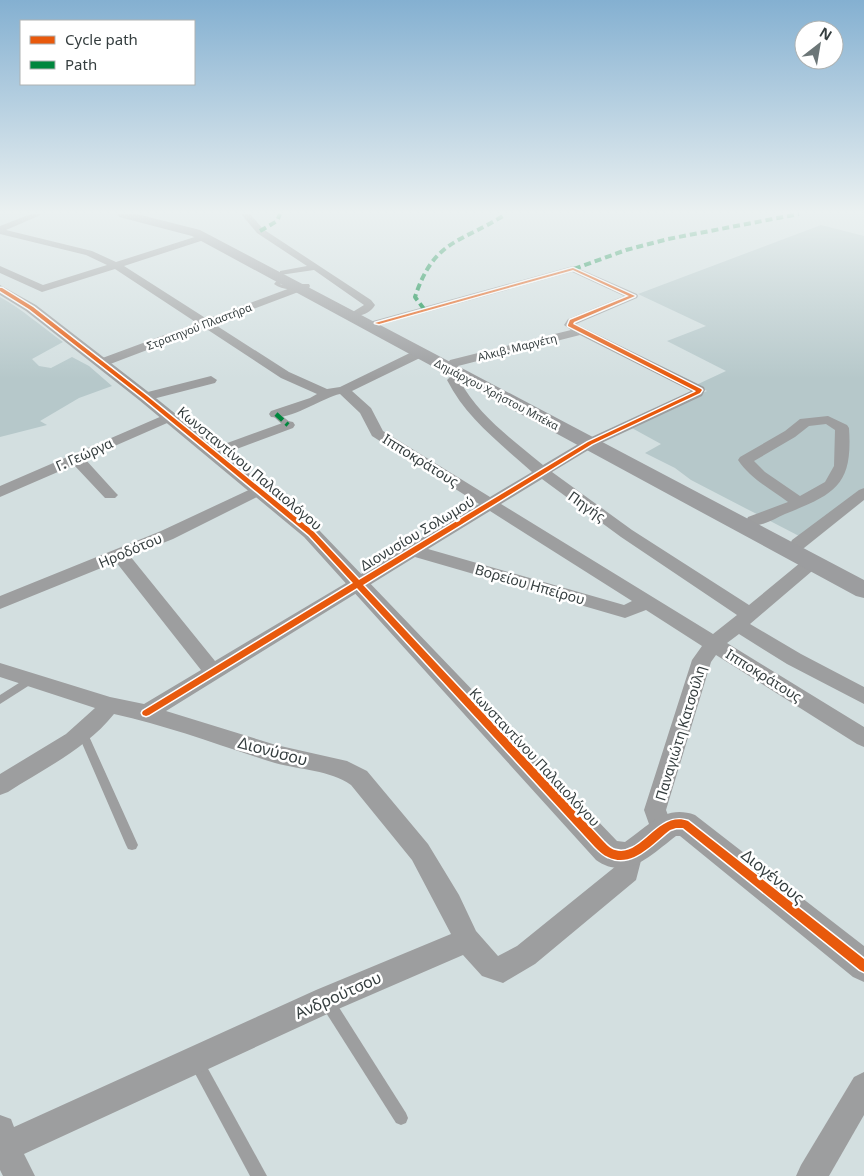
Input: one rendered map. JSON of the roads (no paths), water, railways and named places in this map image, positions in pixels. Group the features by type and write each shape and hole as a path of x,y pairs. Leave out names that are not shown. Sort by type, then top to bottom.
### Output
{"main road":[{"name":"Δημάρχου Χρήστου Μπέκα","path":"260,269 420,353 457,368"},
{"name":"Δημάρχου Χρήστου Μπέκα","path":"263,269 289,285 377,323 595,441 864,578"},
{"name":"Δημάρχου Χρήστου Μπέκα","path":"595,441 864,590"}],"street":[{"path":"0,269 42,289 108,269"},
{"path":"121,269 286,375 326,393"},
{"name":"Στρατηγού Πλαστήρα","path":"100,363 205,323 289,285 313,269"},
{"path":"319,269 370,305 368,308 357,313"},
{"path":"377,323 573,269 633,296 569,323 580,331"},
{"name":"Κωνσταντίνου Παλαιολόγου","path":"0,289 32,308 169,416 311,533 599,844 614,855 631,854"},
{"name":"Αλκιβ. Μαργέτη","path":"457,368 580,331"},
{"name":"Διονυσίου Σολωμού","path":"146,713 411,550 595,441 699,390 580,331"},
{"path":"213,453 288,425 276,414 315,401 326,393 342,390 420,353"},
{"name":"Πηγής","path":"457,368 453,380 485,422 542,473 743,619 794,659 864,696"},
{"path":"145,397 211,380"},
{"name":"Ιπποκράτους","path":"342,390 366,411 377,432 864,738"},
{"name":"Γ. Γεώργα","path":"0,492 169,416"},
{"path":"754,521 799,503 831,485 841,466 843,445 842,428 828,420 806,422 790,434 745,460 760,475 799,503"},
{"path":"76,458 110,495"},
{"name":"Ηροδότου","path":"0,603 167,535 258,491"},
{"path":"798,544 864,493"},
{"name":"Βορείου Ηπείρου","path":"411,550 625,612 647,602"},
{"path":"120,555 213,672"},
{"name":"Παναγιώτη Κατσούλη","path":"662,831 655,810 702,660 714,644 812,562"},
{"name":"Διονύσου","path":"0,670 276,754 347,770 359,778 420,852 450,904 466,940"},
{"path":"0,784 83,734 99,720 110,705"},
{"name":"Διογένους","path":"662,831 672,823 678,822 692,828 864,966"},
{"path":"466,940 491,967 503,970 526,955 627,872 631,854 662,831"},
{"name":"Ανδρούτσου","path":"2,1139 196,1061 326,1000 466,940"},
{"path":"812,1176 864,1087"},
{"path":"2,1139 18,1176"}],"lane":[{"path":"0,700 30,680"},
{"path":"83,734 132,846"},
{"path":"326,1000 401,1118"},
{"path":"196,1061 259,1176"}]}
